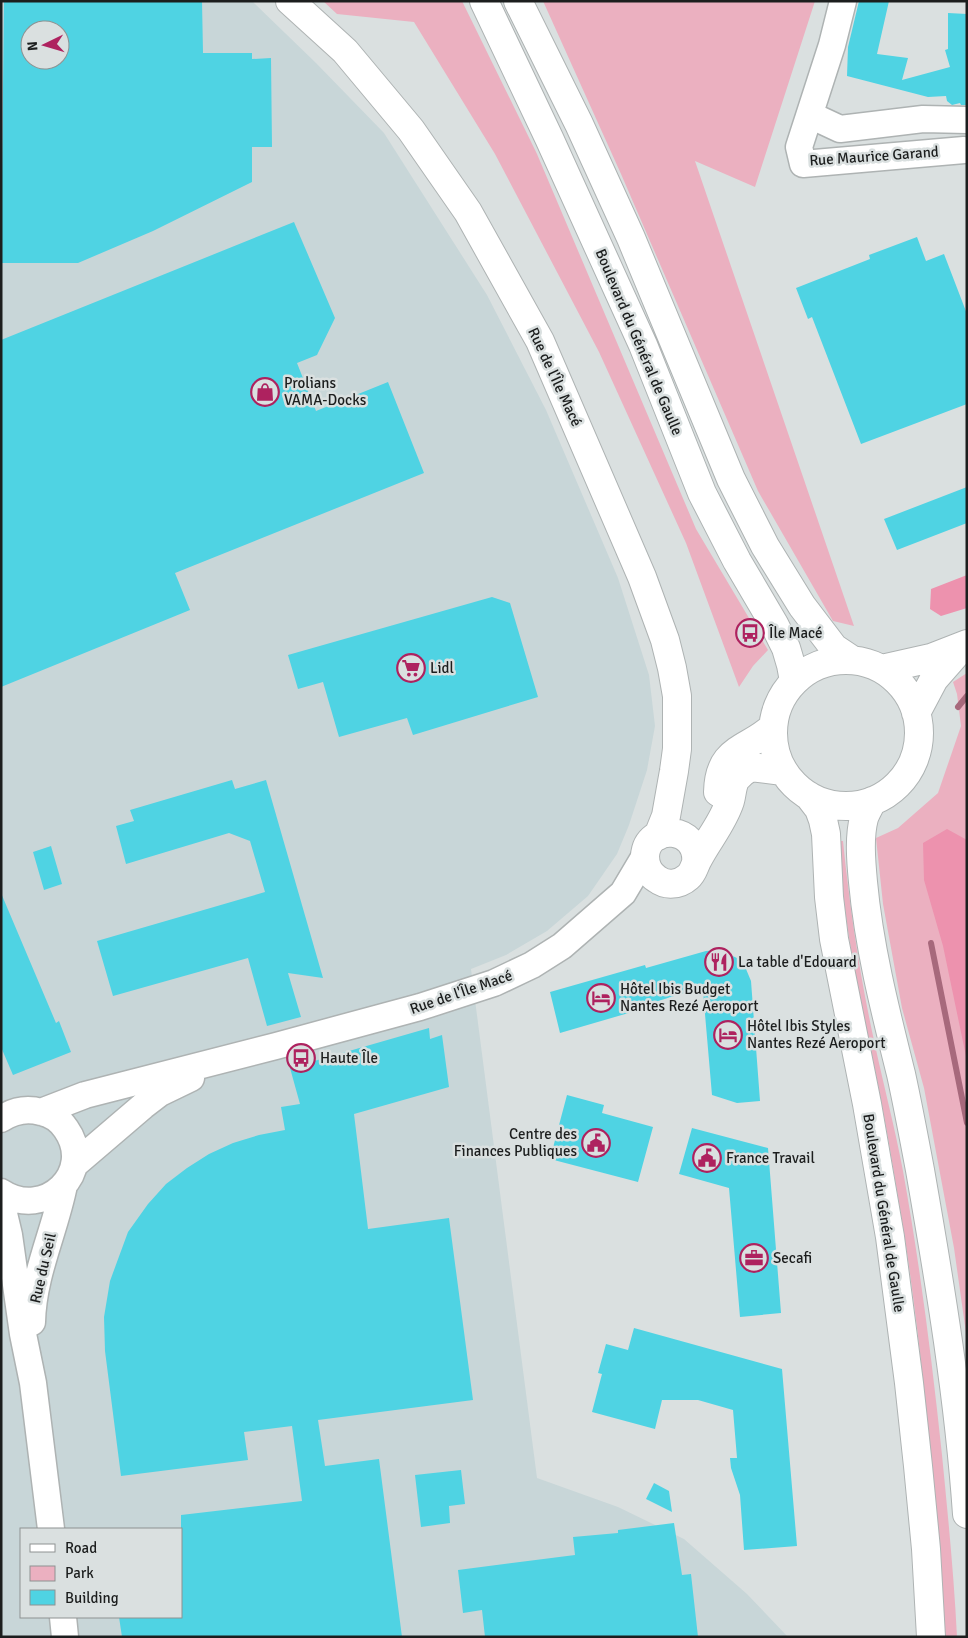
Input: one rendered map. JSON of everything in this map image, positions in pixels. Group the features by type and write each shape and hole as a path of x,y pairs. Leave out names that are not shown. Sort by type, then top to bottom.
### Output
{"main road":[{"name":"Rue de l'Île Macé","path":"290,1 345,51 410,130 468,212 540,341 642,577 665,640 675,686 677,749 664,835"},
{"name":"Boulevard du Général de Gaulle","path":"484,1 639,336 702,493 737,561 786,648 794,681"},
{"path":"518,1 579,124 631,238 736,488 765,546 802,606 834,648 852,660"},
{"path":"882,669 931,658 966,644"},
{"path":"916,713 934,679 966,644"},
{"path":"843,659 852,660 872,664 882,669 903,688 909,696 916,713 918,740 911,765 895,787 872,800 856,805 840,805 824,802 809,796 793,783 784,771 774,748 773,727 780,701 794,681 808,670 824,662 843,659"},
{"path":"664,835 692,828 701,823 709,815 716,802 722,772 730,756 766,734 773,727"},
{"path":"664,835 648,869 650,874 659,881 669,884 680,882 689,877 724,814 738,776 751,767 784,771"},
{"name":"Boulevard du Général de Gaulle","path":"809,796 819,809 826,834 829,897 834,938 867,1104 892,1255 917,1457 926,1549 931,1637"},
{"path":"872,800 864,817 862,833 861,861 864,894 882,997 907,1100 932,1238 954,1383 967,1514"},
{"path":"664,835 688,838 694,846 697,857 696,863"}],"street":[{"name":"Rue Maurice Garand","path":"843,1 799,147 803,164 966,147"},
{"name":"Rue Maurice Garand","path":"810,115 840,129 923,119 967,120"},
{"name":"Rue de l'Île Macé","path":"41,1112 85,1095 420,1007 507,978 562,946 623,893 664,835"},
{"name":"Rue de l'Île Macé","path":"623,893 669,884"},
{"name":"Rue de l'Île Macé","path":"1,1192 20,1200 37,1201 50,1196 69,1175 143,1106 160,1093 195,1076 276,1046"},
{"path":"4,1117 26,1110 41,1112 56,1119 68,1132 73,1146 69,1175"},
{"name":"Rue du Seil","path":"33,1383 32,1311 35,1285 69,1175"},
{"name":"Rue du Seil","path":"1,1201 9,1235 23,1334 33,1383 52,1528"},
{"path":"63,1618 65,1637"}],"shaded area":[{"path":"1,1 252,1 384,133 487,295 546,410 618,578 649,675 655,726 647,770 629,825 617,854 588,896 547,931 506,955 471,969 537,1478 618,1507 684,1539 747,1594 788,1637 1,1637"},
{"path":"967,575 967,608 941,616 930,609 931,589"},
{"path":"947,829 967,840 967,1061 943,946 924,880 923,843"}],"green space":[{"path":"323,1 462,1 537,154 696,529 768,650 753,666 739,687 686,543 599,352 495,154 414,22 337,14"},
{"path":"543,1 815,1 755,187 695,161 854,626 833,621 758,491 621,174"},
{"path":"967,673 967,1340 954,1248 924,1088 902,1008 883,904 876,838 898,828 938,793 961,726 957,694 953,682"},
{"path":"839,841 843,841 860,969 875,1045 897,1139 920,1277 942,1455 953,1569 957,1637 944,1637 929,1438 912,1289 887,1135 848,933"}],"building":[{"path":"4,1 202,1 203,53 252,53 252,59 271,58 272,147 252,147 252,182 153,231 78,263 1,263"},
{"path":"859,1 889,1 877,54 908,58 902,80 950,67 945,50 948,49 948,13 967,14 967,105 961,105 960,103 952,105 947,101 946,96 928,97 847,76 848,47"},
{"path":"294,222 335,318 317,355 297,363 316,411 388,382 424,473 175,573 190,610 1,687 1,340"},
{"path":"917,237 926,261 944,254 967,314 967,404 861,444 812,317 808,319 796,288 870,259 869,255"},
{"path":"967,487 967,523 897,550 884,519"},
{"name":"Lidl","path":"492,597 510,603 538,697 413,735 407,718 339,737 323,682 298,689 288,655"},
{"path":"232,780 235,789 266,780 323,978 288,973 301,1017 267,1026 248,958 113,996 97,941 265,892 250,841 229,833 126,864 116,826 134,821 130,810"},
{"path":"51,846 62,884 44,890 33,852"},
{"path":"1,893 56,1023 59,1021 71,1052 13,1075 1,1047"},
{"path":"717,950 737,958 746,969 751,981 760,1101 737,1103 712,1095 703,991 684,993 655,1002 656,1005 560,1033 550,992 645,965 646,968 706,951"},
{"path":"429,1028 430,1039 442,1035 449,1087 354,1114 368,1229 449,1218 473,1400 318,1420 325,1466 379,1459 402,1637 122,1637 119,1618 182,1618 181,1515 302,1501 292,1426 244,1432 248,1460 121,1476 105,1351 104,1317 110,1281 128,1232 148,1204 166,1184 209,1154 233,1143 285,1130 281,1107 300,1104 290,1068"},
{"path":"567,1095 604,1105 602,1113 653,1127 638,1182 550,1159"},
{"path":"692,1128 768,1148 781,1313 740,1317 729,1188 679,1174"},
{"path":"634,1328 782,1369 797,1546 744,1550 740,1495 731,1468 730,1458 737,1458 733,1410 698,1400 662,1400 655,1429 592,1412 602,1374 598,1373 606,1344 628,1350"},
{"path":"461,1470 465,1504 449,1506 450,1523 421,1527 415,1475"},
{"path":"654,1483 669,1491 672,1512 646,1499"},
{"path":"674,1523 682,1575 691,1574 698,1637 485,1637 482,1610 463,1613 458,1570 575,1555 573,1537 618,1533 618,1530"}],"waterway":[{"path":"958,707 967,696"},
{"path":"931,943 967,1123"}],"place":[{"name":"Prolians VAMA-Docks","path":"265,392"},
{"name":"Île Macé","path":"750,633"},
{"name":"Lidl","path":"411,668"},
{"name":"La table d'Edouard","path":"719,962"},
{"name":"Hôtel Ibis Budget Nantes Rezé Aeroport","path":"601,998"},
{"name":"Hôtel Ibis Styles Nantes Rezé Aeroport","path":"728,1035"},
{"name":"Haute Île","path":"301,1058"},
{"name":"Centre des Finances Publiques","path":"596,1143"},
{"name":"France Travail","path":"707,1158"},
{"name":"Secafi","path":"754,1258"}]}
